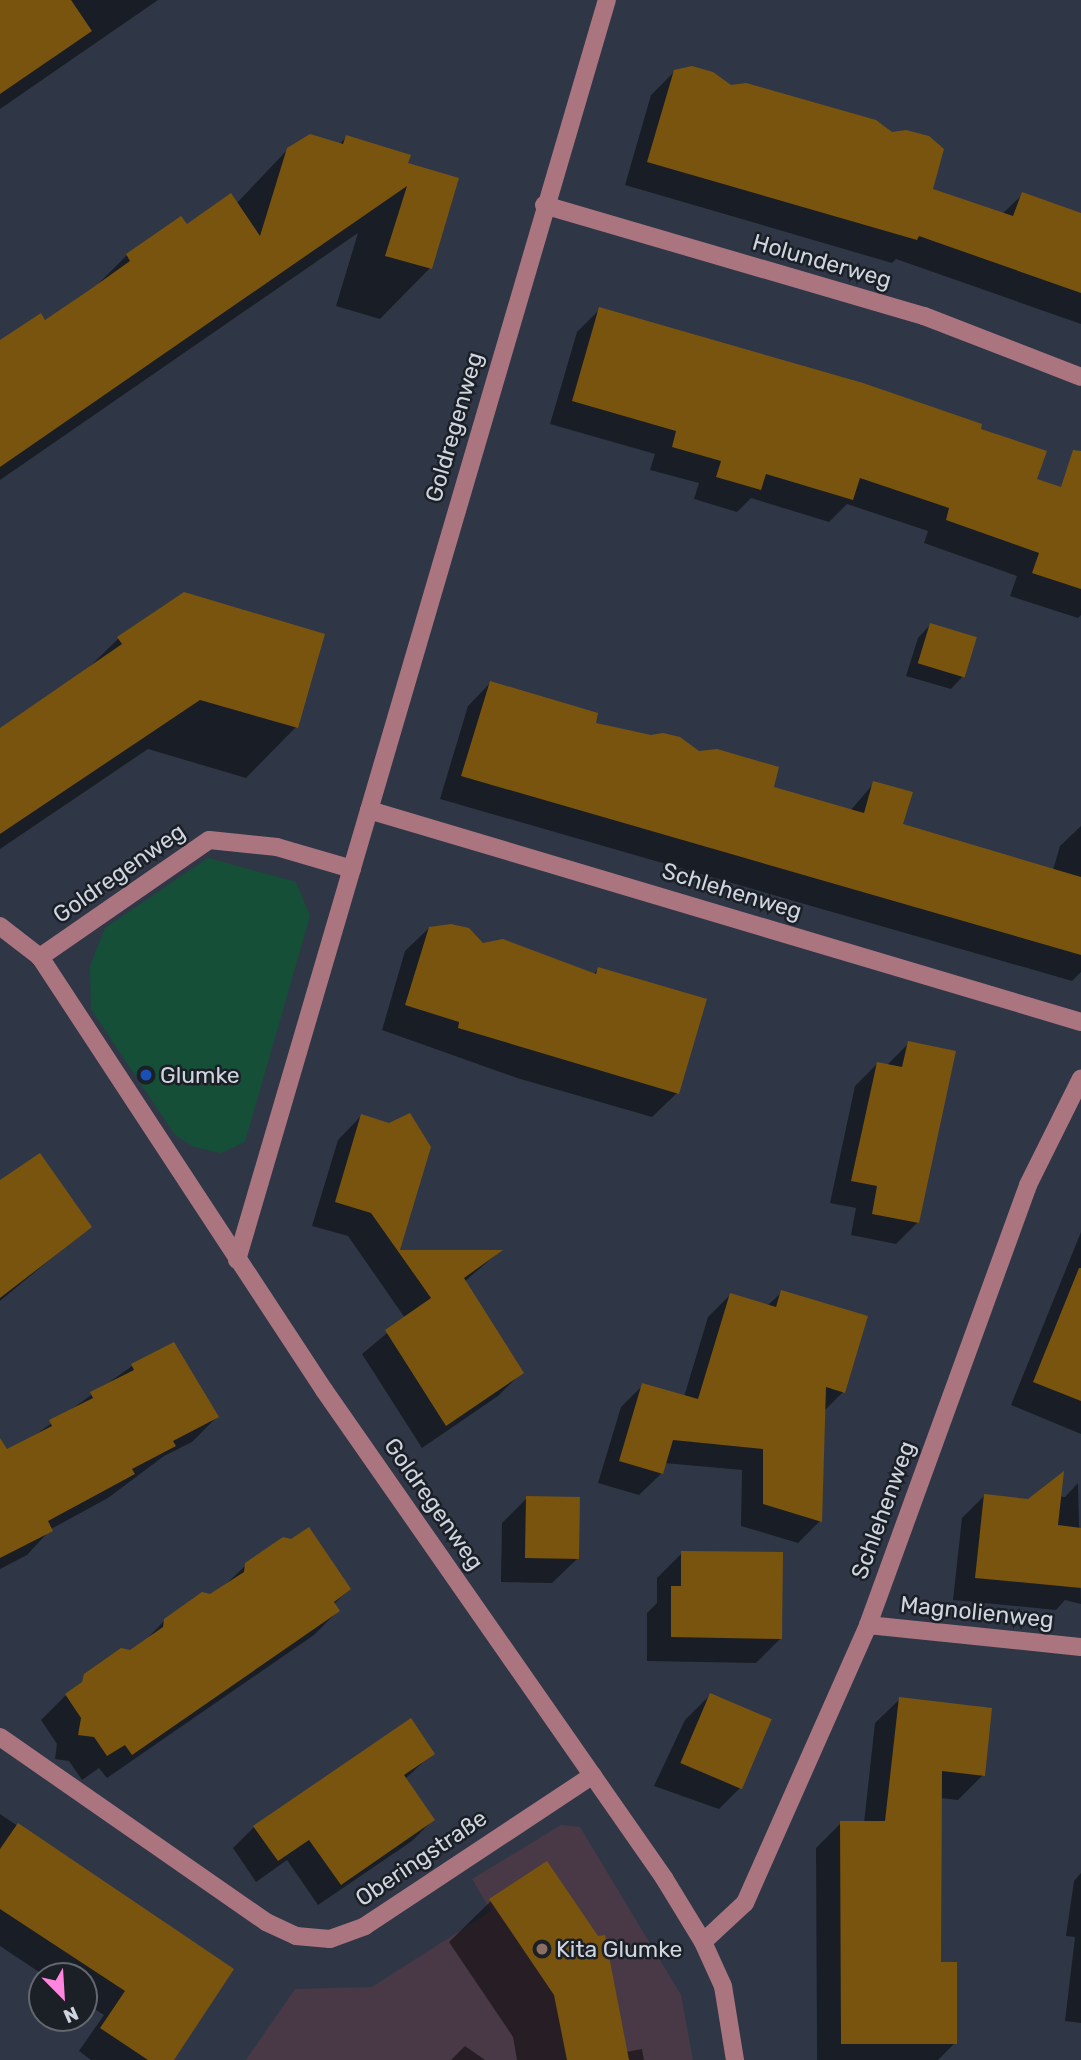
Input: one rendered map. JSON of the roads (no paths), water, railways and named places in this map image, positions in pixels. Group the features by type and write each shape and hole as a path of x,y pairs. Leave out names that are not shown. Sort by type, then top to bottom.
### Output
{"street":[{"name":"Goldregenweg","path":"237,1260 544,205 607,0"},
{"name":"Holunderweg","path":"544,205 923,316 1081,377"},
{"name":"Schlehenweg","path":"369,810 1081,1022"},
{"name":"Goldregenweg","path":"40,957 209,840 277,847 352,869"},
{"name":"Goldregenweg","path":"0,926 40,957 237,1260 593,1775"},
{"name":"Schlehenweg","path":"703,1942 745,1903 868,1625 1028,1185 1081,1078"},
{"name":"Magnolienweg","path":"868,1625 1081,1647"},
{"name":"Oberingstraße","path":"0,1737 266,1922 296,1936 330,1939 365,1926 593,1775"},
{"path":"593,1775 703,1942 723,1986 735,2060"}],"place":[{"name":"Glumke","path":"146,1075"},
{"name":"Kita Glumke","path":"542,1949"}]}
